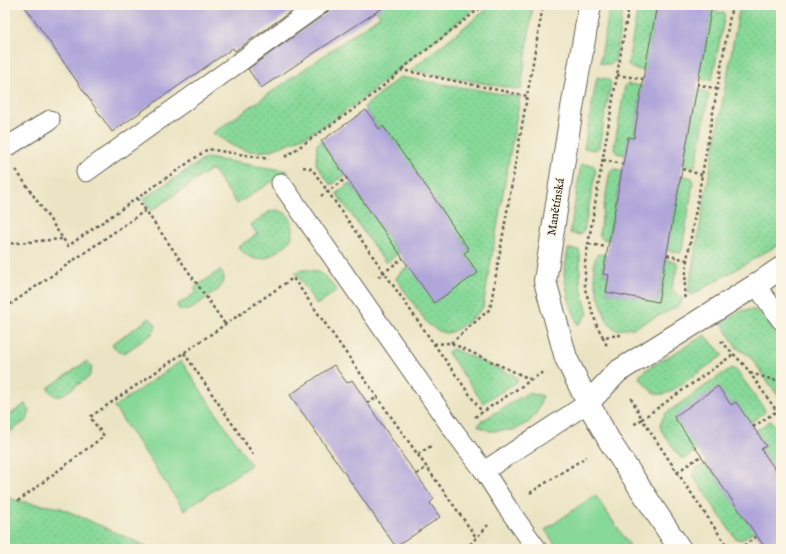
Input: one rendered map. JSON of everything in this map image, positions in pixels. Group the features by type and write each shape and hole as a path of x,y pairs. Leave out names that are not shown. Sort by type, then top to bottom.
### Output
{"street":[{"name":"Manětínská","path":"590,5 545,281 566,358 588,403 610,442 680,549"},
{"path":"588,403 617,372 781,268"}],"lane":[{"path":"86,172 319,5"},
{"path":"5,146 10,146 50,120"},
{"path":"281,183 454,431 484,471 507,507 537,549"},
{"path":"756,285 781,320"},
{"path":"484,471 588,403"}],"path":[{"path":"280,161 364,102 484,5"},
{"path":"451,343 490,309 543,5"},
{"path":"626,334 603,337 597,326 585,290 584,263 629,5"},
{"path":"732,5 687,260 684,295 687,304 745,366 781,417"},
{"path":"402,70 527,96"},
{"path":"617,75 643,79"},
{"path":"697,84 717,89"},
{"path":"14,167 68,246 208,149 272,160"},
{"path":"603,160 623,164"},
{"path":"299,166 312,169 482,412"},
{"path":"682,169 702,174"},
{"path":"336,185 347,178"},
{"path":"137,198 225,324"},
{"path":"5,308 146,210"},
{"path":"5,244 62,239"},
{"path":"588,244 607,248"},
{"path":"667,255 687,260"},
{"path":"394,265 403,258"},
{"path":"18,502 104,436 90,417 293,278 476,537"},
{"path":"434,344 451,343 531,379"},
{"path":"184,353 255,457"},
{"path":"466,549 476,537 507,507 610,442 734,354"},
{"path":"418,454 531,379 566,358"},
{"path":"749,372 781,382"},
{"path":"367,403 378,397"},
{"path":"753,427 777,411"},
{"path":"642,419 730,549"},
{"path":"677,472 701,456"},
{"path":"417,474 427,467"},
{"path":"739,549 756,536"}],"green space":[{"path":"373,5 479,5 335,119 300,138 272,150 257,152 237,148 213,133 380,16"},
{"path":"492,5 533,5 521,90 411,70"},
{"path":"610,5 624,5 615,60 611,65 600,63"},
{"path":"638,5 657,5 645,71 631,68 628,65"},
{"path":"740,5 781,5 781,243 692,295 688,292"},
{"path":"711,10 725,14 711,81 698,79"},
{"path":"400,77 520,97 483,307 478,313 459,328 449,333 441,332 428,324 396,279 398,275 409,266 478,273 464,253 469,250 383,126 379,129 364,107"},
{"path":"597,77 608,79 611,83 599,147 595,150 584,148"},
{"path":"625,85 642,86 634,138 628,137 625,155 617,153 614,149"},
{"path":"696,90 708,92 709,95 696,165 694,167 683,164"},
{"path":"321,141 345,175 333,184 330,184 316,164 317,144"},
{"path":"206,158 288,171 237,204 212,169 151,211 143,199"},
{"path":"581,164 593,165 596,170 584,231 580,235 570,233"},
{"path":"613,169 622,170 609,240 602,239 599,235 610,171"},
{"path":"681,175 692,178 693,183 682,250 680,253 667,250"},
{"path":"350,183 399,253 387,262 384,261 337,194"},
{"path":"275,210 285,213 291,220 293,228 292,236 287,244 270,256 260,259 252,258 238,247 257,234 251,225 269,212"},
{"path":"568,249 579,250 580,283 588,314 578,325 569,300 564,275"},
{"path":"598,254 606,255 603,274 609,275 606,292 658,301 666,260 676,262 678,264 672,288 673,291 683,299 677,307 633,328 616,330 607,320 596,286 594,267 595,259"},
{"path":"220,270 224,276 224,280 219,289 190,310 179,309 177,305 197,292 194,288"},
{"path":"303,270 319,272 330,281 337,290 317,305 295,272"},
{"path":"754,310 761,313 781,341 781,400 750,356 737,348 722,323 741,311"},
{"path":"150,318 156,325 152,334 126,352 119,352 116,350 112,344"},
{"path":"705,335 722,354 722,356 672,391 657,394 649,389 639,377 644,371"},
{"path":"453,349 515,376 517,382 483,403 448,353"},
{"path":"87,361 92,368 89,377 61,396 55,395 48,388"},
{"path":"181,361 251,465 184,510 114,407"},
{"path":"731,368 737,371 764,408 764,413 750,423 735,402 731,405 697,450 685,458 680,457 661,430 662,419 665,414"},
{"path":"528,393 543,396 537,412 529,422 513,430 490,431 478,426 480,422"},
{"path":"25,404 30,411 27,420 5,435 5,418"},
{"path":"770,421 781,434 781,478 761,449 766,446 756,431"},
{"path":"706,463 754,531 741,540 735,538 693,476 694,471"},
{"path":"595,495 632,549 558,549 545,530"},
{"path":"5,496 18,501 61,508 152,549 5,549"}],"building":[{"path":"24,5 300,5 235,51 233,48 112,132"},
{"path":"330,5 387,5 261,88 248,69 325,14 329,10"},
{"path":"657,5 712,5 658,302 606,292 609,275 603,274 628,137 634,138"},
{"path":"366,110 379,129 383,126 428,189 469,250 464,253 478,273 434,303 321,141"},
{"path":"334,365 347,383 352,380 434,499 430,503 440,517 396,547 290,395"},
{"path":"718,386 731,405 736,402 756,431 766,446 761,449 781,478 781,549 766,549 674,417"}]}
